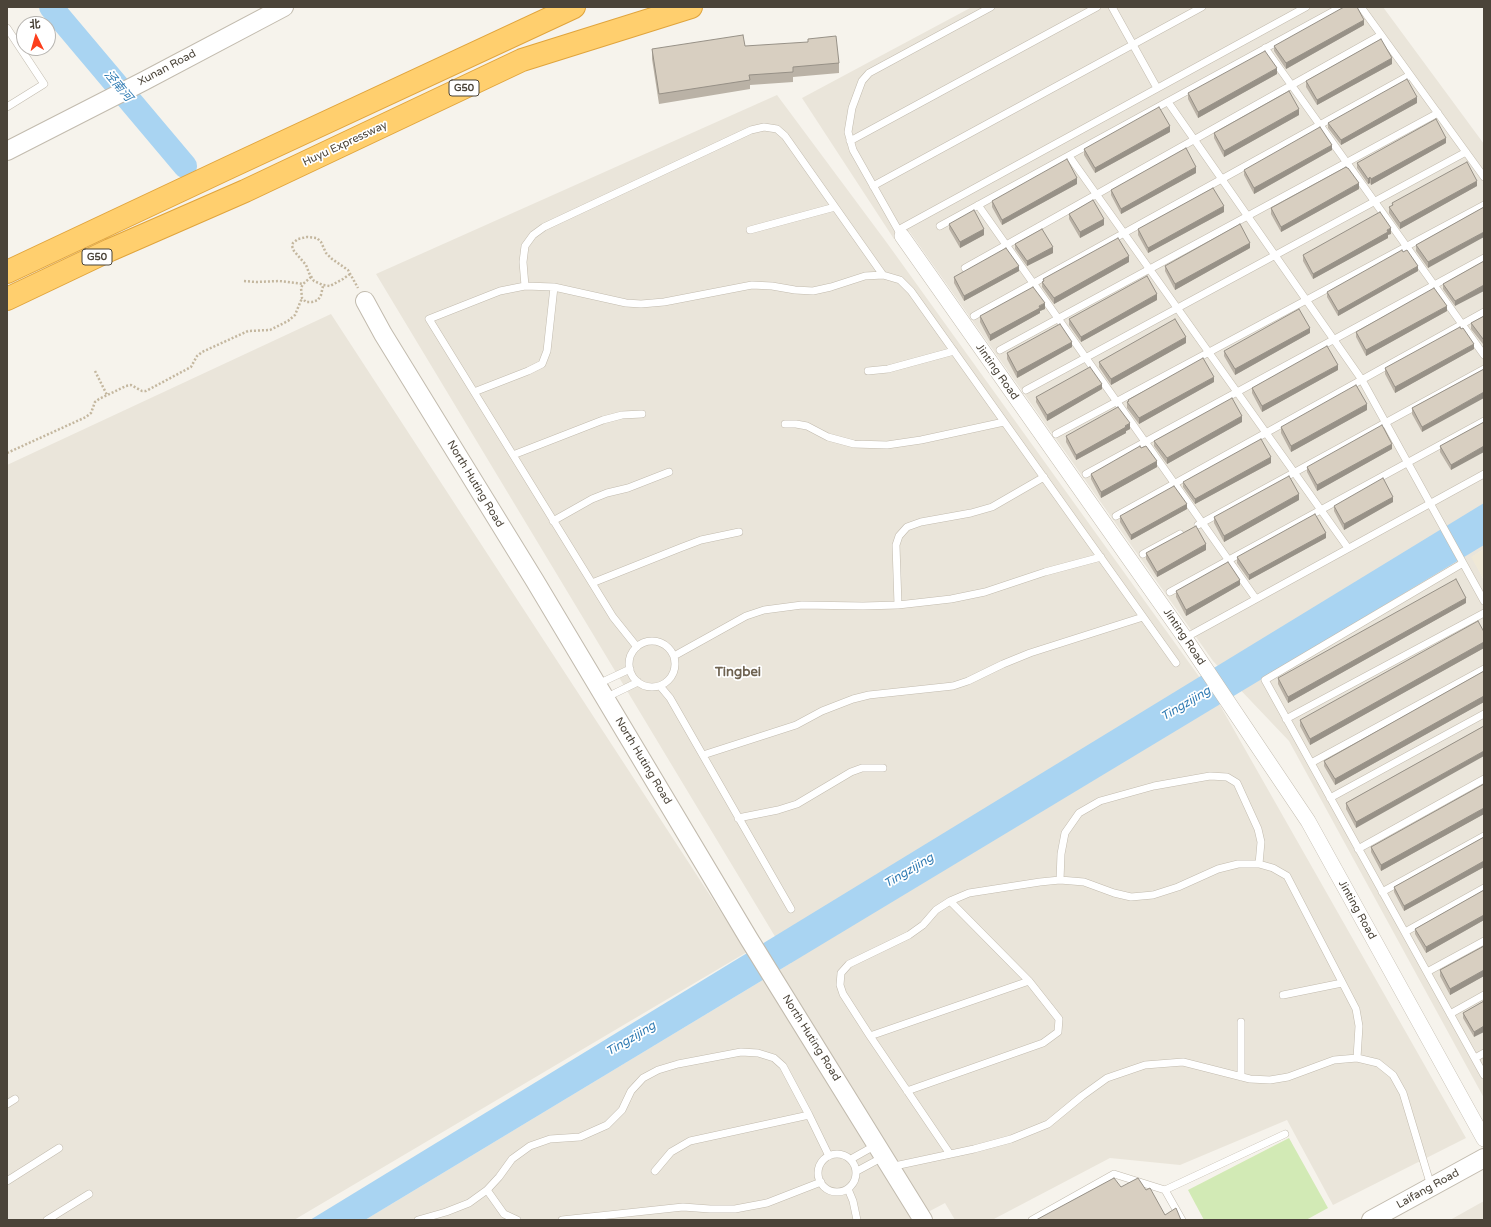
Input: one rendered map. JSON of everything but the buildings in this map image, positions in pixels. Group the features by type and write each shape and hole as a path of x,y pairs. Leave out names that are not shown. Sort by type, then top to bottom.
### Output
{"highway":[{"name":"G50","path":"7,272 574,7"},
{"name":"Huyu Expressway","path":"7,299 110,250 245,191 522,60 691,7"},
{"path":"7,303 188,217"}],"street":[{"name":"Xunan Road","path":"7,151 284,7"},
{"name":"Jinting Road","path":"900,233 1185,638 1308,821 1484,1139"},
{"name":"North Huting Road","path":"365,301 383,334 601,691 775,982 923,1220"},
{"name":"Laifang Road","path":"1371,1220 1484,1158"}],"lane":[{"path":"991,7 869,73 862,80 852,108 848,132 850,141 853,150 900,233 1157,88 1306,7"},
{"path":"850,141 1097,7"},
{"path":"1112,7 1157,88"},
{"path":"873,186 1202,7"},
{"path":"940,226 1341,7"},
{"path":"1361,7 1484,177"},
{"path":"7,28 44,84 7,107"},
{"path":"965,268 1381,35"},
{"path":"1265,48 1484,355"},
{"path":"974,316 1410,75"},
{"path":"1168,102 1362,380 1484,601"},
{"path":"1000,350 1438,113"},
{"path":"525,286 523,262 526,246 533,235 544,227 751,130 764,128 777,129 785,136 882,275"},
{"path":"1026,390 1466,152"},
{"path":"1069,156 1348,548"},
{"path":"978,205 1256,599"},
{"path":"1056,434 1484,205"},
{"path":"750,230 835,207"},
{"path":"1086,474 1484,258"},
{"path":"637,647 613,617 429,319 500,290 525,286 554,287 626,303 641,304 664,302 752,285 813,291 865,276 882,275 900,280 911,291 1176,663"},
{"path":"474,392 542,364 548,351 554,287"},
{"path":"1116,516 1484,312"},
{"path":"868,371 888,369 954,351"},
{"path":"1143,554 1484,369"},
{"path":"513,455 603,420 622,415 642,414"},
{"path":"1170,592 1484,421"},
{"path":"785,424 807,426 828,437 854,444 887,445 921,440 1004,422"},
{"path":"554,521 592,499 607,493 628,488 669,472"},
{"path":"1185,638 1484,474"},
{"path":"898,606 896,545 899,536 907,527 921,522 971,513 992,507 1044,477"},
{"path":"592,583 701,540 739,532"},
{"path":"674,656 746,616 764,610 802,605 898,606 952,599 985,592 1045,572 1101,557"},
{"path":"1463,563 1265,680 1484,1075"},
{"path":"1286,719 1484,613"},
{"path":"703,755 796,725 822,710 853,699 869,695 953,686 968,681 1030,653 1143,617"},
{"path":"658,642 670,650 674,656 675,663 671,677 660,686 644,686 632,676 630,661 632,654 637,647 643,643 658,642"},
{"path":"601,691 630,669"},
{"path":"1311,763 1484,669"},
{"path":"601,691 638,682"},
{"path":"660,686 670,698 791,909"},
{"path":"1330,798 1484,714"},
{"path":"738,818 778,810 797,804 851,772 862,768 883,768"},
{"path":"1060,880 1061,854 1065,833 1079,814 1100,801 1154,786 1210,776 1227,777 1237,783 1258,829 1260,842 1259,864"},
{"path":"1358,849 1484,779"},
{"path":"1382,892 1484,836"},
{"path":"950,1154 870,1036 843,994 840,985 841,973 848,964 909,935 923,925 936,910 950,901 969,893 1060,880 1084,882 1114,893 1131,897 1154,895 1178,887 1218,869 1238,864 1259,864 1273,868 1286,876 1356,1009 1359,1026 1357,1058"},
{"path":"1404,932 1484,888"},
{"path":"907,1091 1042,1043 1058,1032 1059,1018 1029,981 950,901"},
{"path":"1427,972 1484,941"},
{"path":"870,1036 1029,981"},
{"path":"1283,995 1342,983"},
{"path":"1450,1014 1484,995"},
{"path":"1241,1022 1241,1077"},
{"path":"418,1220 446,1212 469,1203 487,1190 512,1159 530,1146 550,1139 580,1136 607,1125 622,1110 630,1091 643,1078 658,1070 678,1064 741,1052 758,1053 774,1058 783,1066 810,1115 829,1156"},
{"path":"1475,1058 1484,1053"},
{"path":"851,1159 854,1163 856,1171 855,1180 848,1188 842,1191 830,1190 821,1182 818,1170 824,1159 829,1156 840,1154 851,1159 883,1156 950,1154 1011,1139 1048,1124 1107,1078 1145,1065 1183,1062 1250,1079 1270,1080 1288,1077 1334,1060 1357,1058 1378,1063 1393,1076 1404,1093 1432,1187"},
{"path":"7,1104 15,1099"},
{"path":"655,1171 671,1152 690,1141 810,1115"},
{"path":"1032,1220 1114,1174 1165,1190 1285,1134"},
{"path":"7,1181 59,1148"},
{"path":"856,1171 883,1156"},
{"path":"562,1220 684,1207 735,1209 767,1203 821,1182"},
{"path":"848,1188 853,1201 857,1220"},
{"path":"487,1190 504,1214 517,1220"},
{"path":"1165,1190 1182,1220"},
{"path":"47,1220 89,1194"}],"path":[{"path":"350,274 330,286 314,281 306,264 294,251 292,246 293,243 298,239 307,237 317,238 322,242 326,253 348,270 365,301"},
{"path":"311,277 302,284 300,294 306,302 318,300 321,295 323,285"},
{"path":"244,281 279,281 302,284"},
{"path":"7,453 86,417 91,413 95,402 126,386 131,386 142,391 146,391 191,367 197,356 202,352 248,331 270,330 288,321 295,315 302,298"},
{"path":"95,371 107,395"}],"shaded area":[{"path":"972,7 1383,7 1484,144 1484,549 1472,557 1484,580 1484,1098 1289,741 1213,661 909,231 894,239 802,98"},
{"path":"777,95 887,243 1221,707 1466,1138 1333,1205 1287,1120 1180,1165 1110,1158 992,1220 955,1220 945,1203 913,1220 365,1220 791,963 376,274"},
{"path":"331,314 747,952 294,1220 7,1220 7,465"},
{"path":"1484,549 1484,580 1471,557"},
{"path":"1484,1201 1484,1220 1450,1220"}],"green space":[{"path":"1289,1138 1328,1208 1306,1220 1204,1220 1188,1190"}],"water":[{"name":"Tingzijing","path":"1484,503 1484,545 365,1220 310,1220"}],"waterway":[{"name":"泾南河","path":"51,7 185,166"}],"district":[{"name":"Tingbei","path":"738,673"}]}
